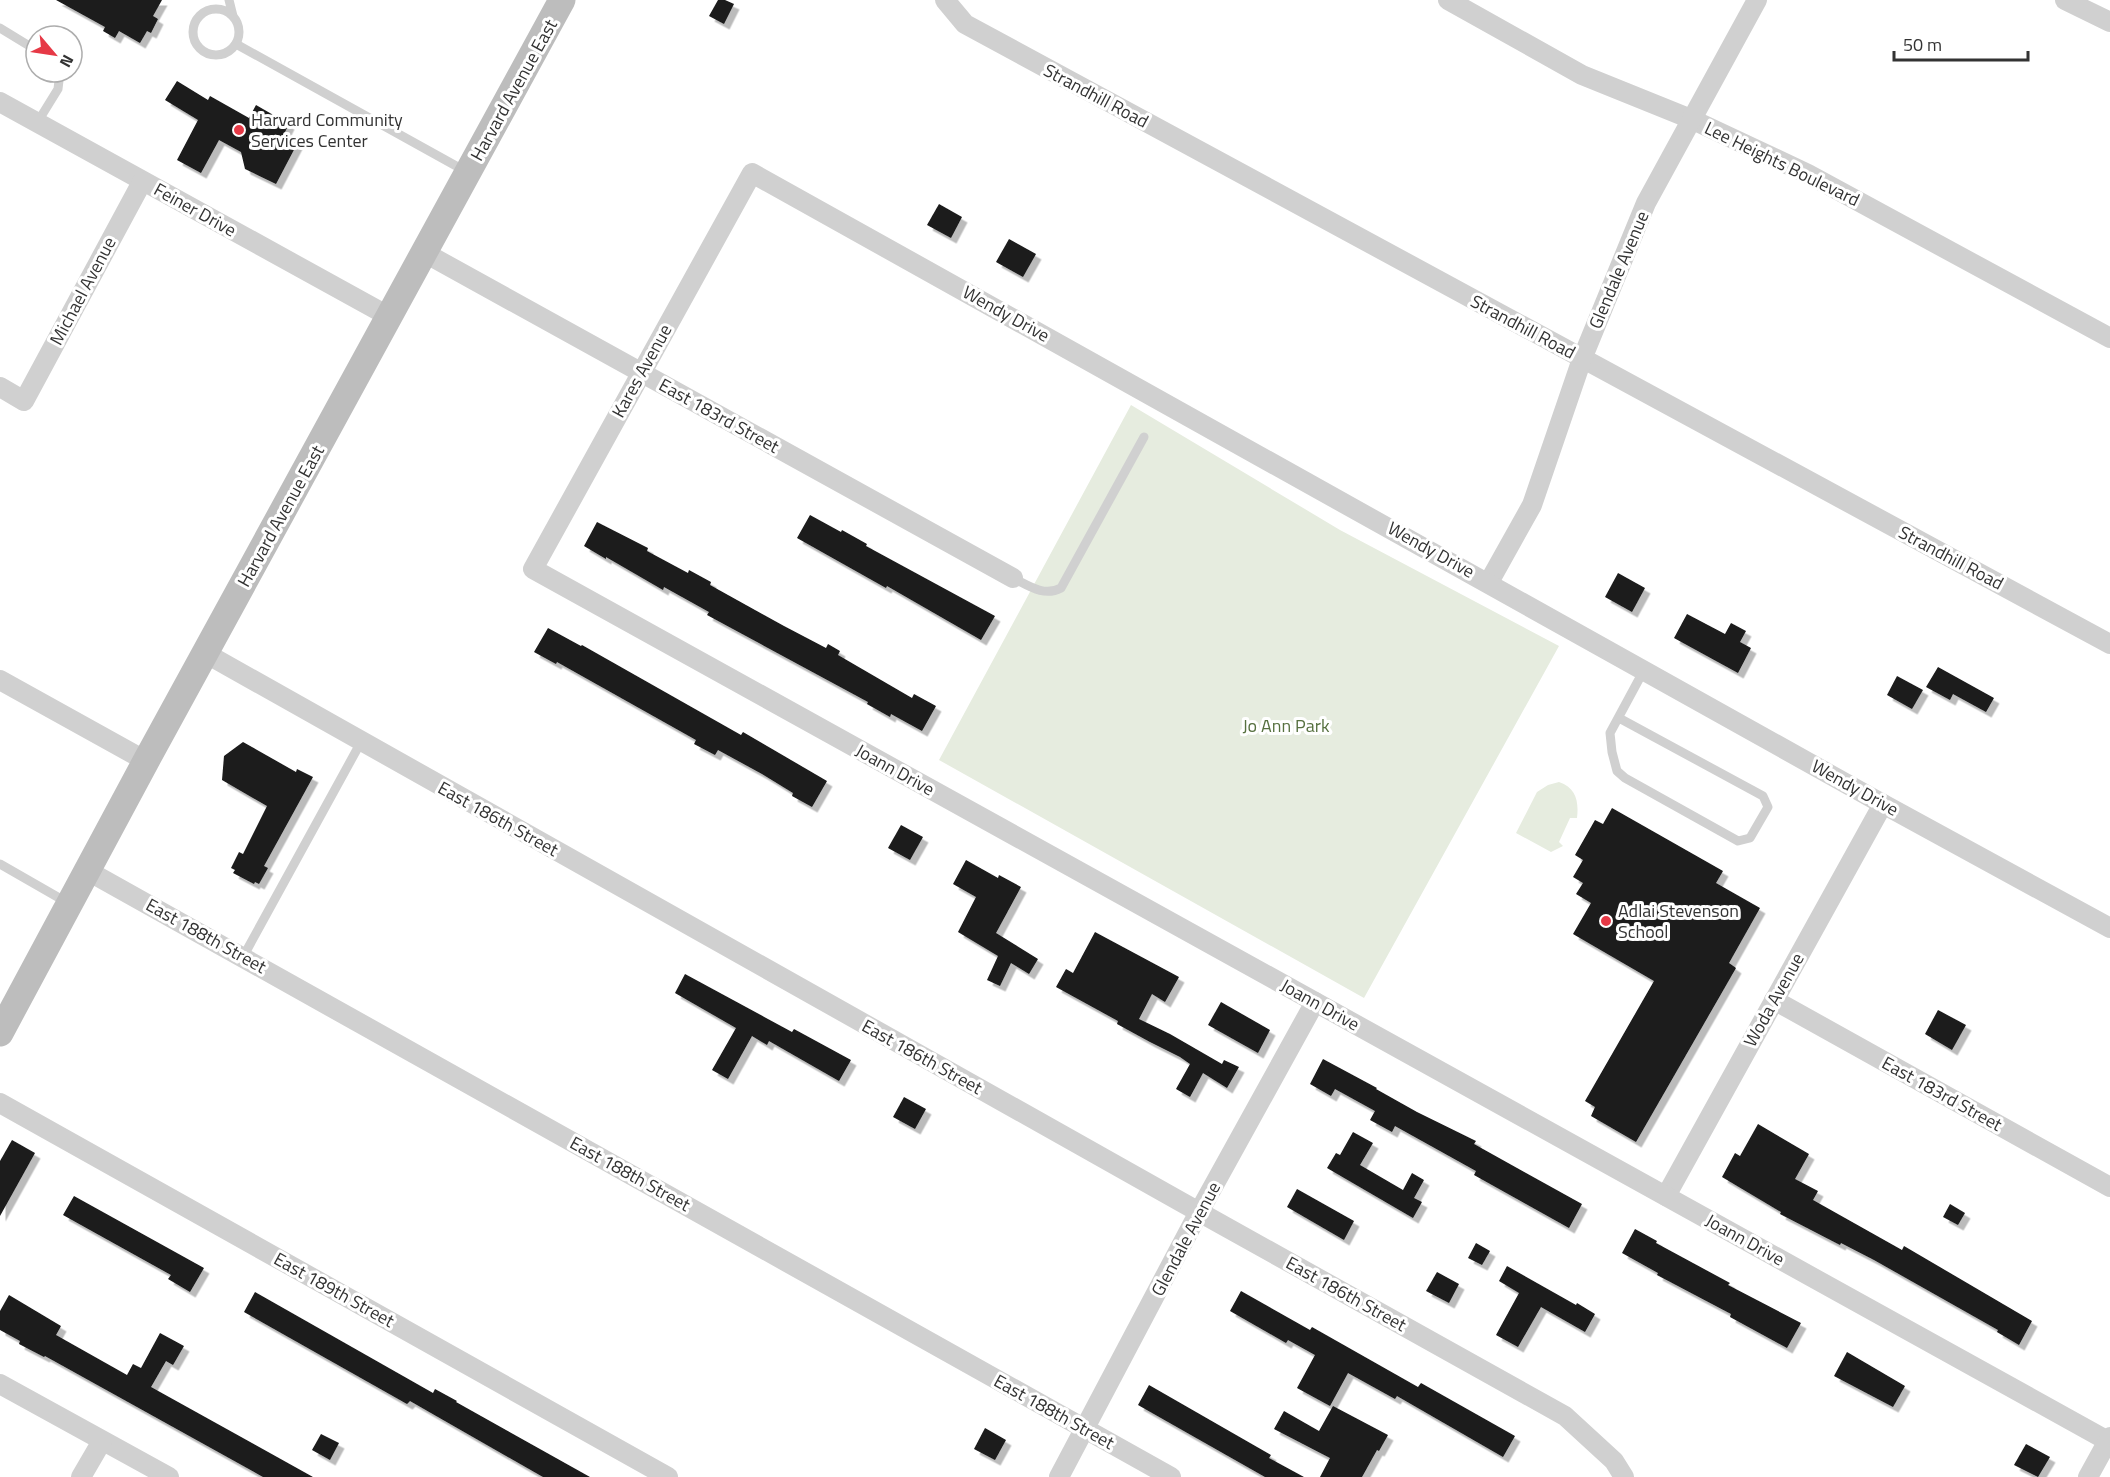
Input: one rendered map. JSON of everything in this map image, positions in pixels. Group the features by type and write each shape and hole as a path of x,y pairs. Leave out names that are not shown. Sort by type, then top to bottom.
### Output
{"main road":[{"name":"Harvard Avenue East","path":"4,1017 70,904 562,0"}],"street":[{"name":"Strandhill Road","path":"945,0 965,24 2110,644"},
{"name":"Lee Heights Boulevard","path":"1448,0 1582,75 1691,119 1808,174 2110,338"},
{"name":"Glendale Avenue","path":"1489,582 1532,505 1582,359 1646,203 1757,0"},
{"path":"2065,0 2110,22"},
{"name":"Feiner Drive","path":"0,102 390,317"},
{"name":"Kares Avenue","path":"533,568 752,173"},
{"name":"Wendy Drive","path":"752,173 1489,582 1883,804 2110,928"},
{"name":"Michael Avenue","path":"0,387 24,400 142,182"},
{"name":"East 183rd Street","path":"425,253 1013,578"},
{"name":"Joann Drive","path":"533,568 2109,1439"},
{"name":"East 186th Street","path":"205,653 1565,1416 1614,1461 1624,1477"},
{"path":"0,680 146,761"},
{"name":"Woda Avenue","path":"1666,1196 1883,804"},
{"name":"East 188th Street","path":"88,871 1171,1477"},
{"name":"East 183rd Street","path":"1774,1000 2110,1187"},
{"name":"Glendale Avenue","path":"1059,1477 1199,1212 1315,1002"},
{"name":"East 189th Street","path":"0,1102 668,1477"},
{"path":"0,1384 169,1477"},
{"path":"2088,1477 2109,1439"},
{"path":"81,1477 102,1441"}],"lane":[{"path":"229,0 239,30 236,44 230,50 216,55 201,50 193,36 195,21 206,11 221,9 233,16"},
{"path":"0,28 24,43"},
{"path":"236,44 469,173"},
{"path":"37,123 58,89 59,84"},
{"path":"1013,578 1039,591 1048,592 1061,588 1144,437"},
{"path":"1619,718 1763,796 1768,807 1750,838 1738,841 1625,778 1617,771 1611,752 1610,733 1644,670"},
{"path":"243,957 361,742"},
{"path":"0,864 70,904"}],"green space":[{"name":"Jo Ann Park","path":"1131,405 1340,530 1559,646 1364,998 939,760"},
{"path":"1559,782 1569,788 1575,796 1577,818 1570,818 1559,842 1563,846 1551,852 1516,833 1537,792 1548,785"}],"building":[{"path":"56,0 162,0 153,16 158,19 151,33 147,31 140,43 119,31 115,38 103,31 105,27"},
{"path":"718,0 734,4 724,24 709,16"},
{"name":"Harvard Community Services Center","path":"177,81 208,100 210,96 249,118 256,105 289,124 283,136 297,144 276,184 245,169 241,152 219,140 201,173 177,160 198,120 165,100"},
{"path":"939,204 962,217 951,238 927,225"},
{"path":"1009,239 1036,254 1023,277 996,262"},
{"path":"810,515 841,532 842,530 867,544 866,546 995,616 981,640 797,538"},
{"path":"597,522 648,548 647,551 688,573 689,570 711,582 710,585 784,626 826,648 828,644 840,651 838,655 912,698 914,694 936,706 922,731 891,714 890,717 867,704 868,702 707,615 709,612 664,587 663,590 584,546"},
{"path":"1618,573 1645,588 1632,612 1605,597"},
{"path":"1687,614 1725,634 1731,623 1746,631 1740,642 1751,648 1738,673 1674,638"},
{"path":"548,628 741,735 743,732 827,781 812,807 792,796 793,793 762,774 718,750 715,755 694,744 696,740 557,662 556,664 534,652"},
{"path":"1938,667 1994,698 1986,712 1953,694 1950,700 1926,687"},
{"path":"1897,676 1923,690 1912,709 1887,695"},
{"path":"243,742 296,772 297,769 313,777 264,866 268,868 259,884 255,882 254,884 233,873 235,870 231,868 239,852 243,854 267,806 222,780 224,756"},
{"path":"1612,808 1723,871 1716,883 1760,908 1729,963 1736,968 1636,1142 1591,1116 1595,1107 1585,1101 1654,981 1573,934 1591,903 1576,894 1583,883 1573,877 1583,860 1575,855 1595,820 1603,824"},
{"path":"901,825 923,837 910,860 888,848"},
{"path":"966,860 998,878 999,875 1021,887 996,933 1038,959 1029,974 1011,963 1000,986 987,980 998,956 958,932 976,897 953,884"},
{"path":"1095,932 1179,977 1165,1002 1152,994 1139,1019 1222,1064 1224,1060 1239,1067 1227,1088 1203,1073 1190,1097 1176,1089 1190,1064 1056,987 1066,969 1073,973"},
{"path":"685,974 792,1032 794,1029 851,1060 839,1081 769,1041 767,1045 752,1036 728,1079 712,1070 736,1028 675,993"},
{"path":"1221,1002 1270,1030 1258,1053 1208,1025"},
{"path":"1938,1010 1966,1025 1952,1050 1925,1034"},
{"path":"1323,1059 1417,1112 1476,1141 1474,1144 1582,1204 1569,1228 1474,1175 1476,1171 1395,1126 1392,1132 1370,1120 1375,1111 1335,1089 1331,1096 1310,1084"},
{"path":"904,1097 926,1109 915,1129 893,1117"},
{"path":"1758,1124 1809,1154 1795,1179 1818,1191 1813,1200 1902,1250 1904,1246 2032,1321 2019,1345 1997,1332 1998,1330 1874,1260 1780,1214 1781,1212 1722,1177 1735,1153 1740,1156"},
{"path":"1353,1132 1373,1143 1360,1165 1403,1190 1412,1173 1424,1180 1414,1198 1422,1202 1413,1218 1327,1168 1336,1153 1340,1155"},
{"path":"12,1140 35,1153 0,1216 0,1161"},
{"path":"1297,1189 1354,1221 1344,1240 1287,1207"},
{"path":"74,1196 204,1268 190,1292 168,1279 171,1275 63,1215"},
{"path":"1950,1204 1965,1213 1958,1225 1943,1217"},
{"path":"1635,1229 1730,1283 1728,1285 1801,1323 1787,1348 1622,1253"},
{"path":"1476,1243 1490,1251 1482,1265 1468,1258"},
{"path":"1507,1266 1595,1314 1585,1332 1541,1307 1518,1347 1496,1335 1519,1293 1499,1281"},
{"path":"1437,1272 1459,1284 1449,1303 1426,1291"},
{"path":"1241,1291 1310,1330 1312,1327 1418,1387 1421,1383 1515,1436 1503,1457 1397,1396 1395,1399 1348,1373 1330,1406 1297,1388 1315,1355 1288,1340 1286,1343 1230,1311"},
{"path":"255,1292 433,1393 435,1389 590,1477 543,1477 410,1401 407,1404 244,1312"},
{"path":"9,1295 61,1326 56,1335 127,1375 133,1364 141,1368 160,1333 184,1346 173,1365 166,1361 151,1387 313,1477 263,1477 45,1356 19,1344 20,1341 0,1330 0,1311"},
{"path":"1847,1352 1905,1386 1893,1407 1834,1376"},
{"path":"1149,1385 1271,1455 1269,1458 1304,1477 1265,1477 1138,1405"},
{"path":"1333,1406 1388,1435 1362,1477 1320,1477 1330,1458 1274,1429 1284,1411 1319,1431"},
{"path":"985,1428 1006,1440 995,1460 974,1449"},
{"path":"321,1434 339,1443 330,1460 312,1450"},
{"path":"2026,1444 2050,1457 2038,1477 2014,1465"}],"place":[{"name":"Harvard Community Services Center","path":"239,130"},
{"name":"Adlai Stevenson School","path":"1606,921"}]}
